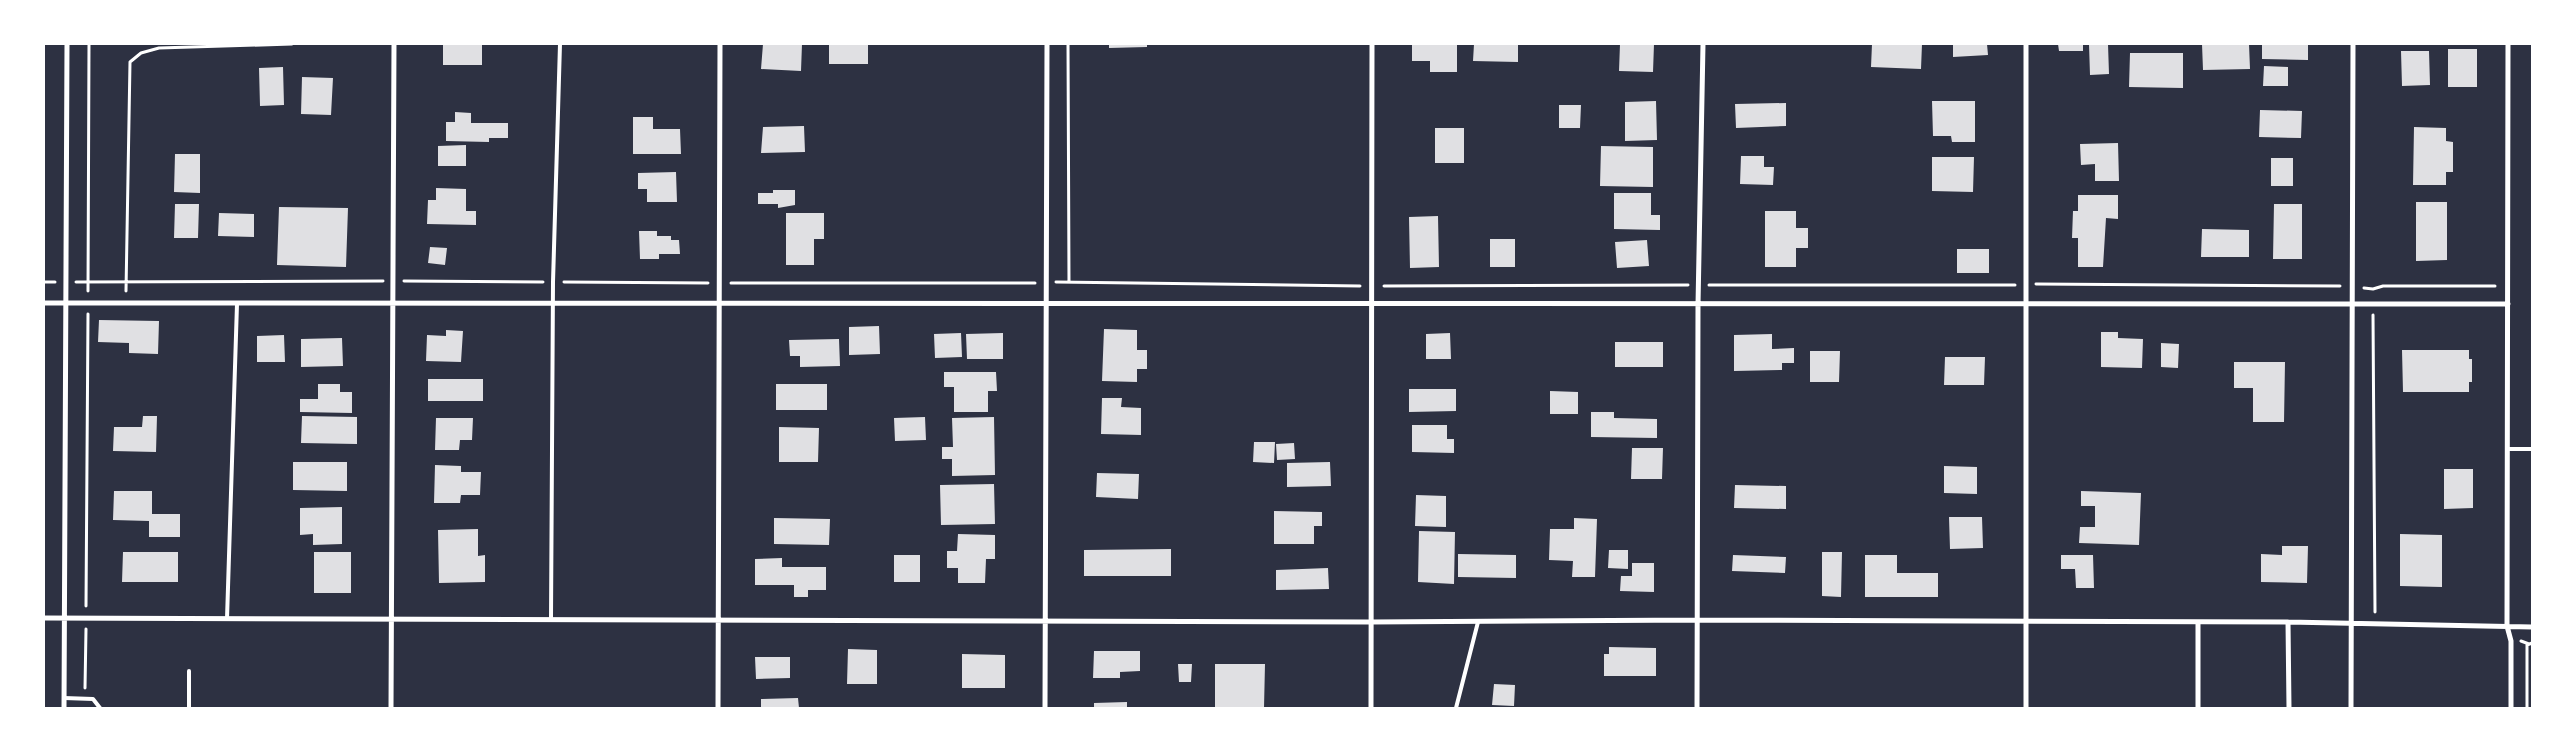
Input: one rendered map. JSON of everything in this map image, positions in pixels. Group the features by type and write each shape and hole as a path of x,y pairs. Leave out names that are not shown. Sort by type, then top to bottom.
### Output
{"street":[{"path":"64,708 63,618 68,44"},
{"path":"392,708 394,44"},
{"path":"718,708 720,44"},
{"path":"1045,708 1047,44"},
{"path":"1371,708 1372,44"},
{"path":"1697,708 1698,284 1703,44"},
{"path":"2026,44 2026,708"},
{"path":"2350,708 2354,44"},
{"path":"2508,44 2507,626 2511,641 2511,708"},
{"path":"44,303 554,305 1047,302 1698,305 2026,303 2508,304"},
{"path":"44,618 1371,622 1698,620 2288,622 2532,627"},
{"path":"2198,622 2198,708"},
{"path":"2288,622 2289,708"}],"lane":[{"path":"551,620 553,282 560,44"},
{"path":"227,619 237,304"},
{"path":"2508,449 2532,450"},
{"path":"1456,708 1478,622"},
{"path":"189,671 189,708"},
{"path":"64,698 93,699 100,708"}],"path":[{"path":"85,699 89,44"},
{"path":"127,304 130,62 141,53 159,48 292,44"},
{"path":"1068,44 1069,282"},
{"path":"44,282 1069,282 1372,286 2026,284 2353,286 2373,289 2383,286 2495,286"},
{"path":"2373,289 2375,614"},
{"path":"2527,708 2527,645 2532,642"}],"building":[{"path":"443,44 482,44 482,65 443,65"},
{"path":"763,44 802,44 801,71 761,69"},
{"path":"829,44 868,44 868,64 829,64"},
{"path":"1109,44 1147,44 1147,47 1109,48"},
{"path":"1412,44 1457,44 1457,72 1430,72 1430,61 1412,61"},
{"path":"1474,44 1518,44 1518,62 1473,61"},
{"path":"1620,44 1654,44 1653,72 1619,71"},
{"path":"1872,44 1922,44 1921,69 1871,67"},
{"path":"1953,44 1987,44 1988,55 1953,57"},
{"path":"2058,44 2083,44 2083,51 2059,51"},
{"path":"2089,44 2108,44 2109,74 2090,75"},
{"path":"2202,44 2249,44 2250,69 2203,70"},
{"path":"2262,44 2308,44 2308,60 2262,59"},
{"path":"2448,49 2477,49 2477,87 2448,87"},
{"path":"2401,51 2429,51 2430,85 2402,86"},
{"path":"2130,53 2183,53 2183,88 2129,87"},
{"path":"2264,66 2288,67 2288,86 2263,86"},
{"path":"283,67 284,105 260,106 259,68"},
{"path":"302,77 333,78 331,115 301,114"},
{"path":"1656,101 1657,140 1625,141 1625,102"},
{"path":"1932,101 1975,101 1975,142 1952,142 1951,136 1933,136"},
{"path":"1786,103 1786,126 1736,128 1735,104"},
{"path":"1559,105 1581,105 1580,128 1559,128"},
{"path":"2260,110 2302,111 2301,138 2259,137"},
{"path":"455,112 471,113 471,123 508,123 508,138 489,138 489,142 446,141 446,122 455,122"},
{"path":"633,117 653,117 653,129 680,129 681,154 633,154"},
{"path":"804,126 805,152 761,153 763,127"},
{"path":"2414,127 2446,128 2446,141 2453,142 2453,172 2446,172 2446,185 2413,185"},
{"path":"1435,128 1464,128 1464,163 1435,163"},
{"path":"2118,143 2119,181 2095,181 2095,164 2081,165 2080,144"},
{"path":"466,145 466,166 438,166 438,146"},
{"path":"1601,146 1653,147 1653,187 1600,186"},
{"path":"175,154 200,154 200,193 174,192"},
{"path":"1741,156 1764,156 1764,167 1774,167 1773,185 1740,184"},
{"path":"1932,157 1974,157 1973,192 1932,191"},
{"path":"2271,158 2293,158 2293,186 2271,186"},
{"path":"676,172 677,202 647,202 647,189 638,189 638,173"},
{"path":"436,188 466,189 466,211 476,211 476,225 427,224 428,200 436,200"},
{"path":"773,190 795,190 795,205 778,208 778,204 758,204 758,193 773,193"},
{"path":"1614,193 1651,193 1651,215 1660,215 1660,230 1614,229"},
{"path":"2078,195 2118,195 2118,219 2106,218 2103,267 2078,267 2078,238 2072,238 2073,211 2078,211"},
{"path":"2416,202 2447,202 2447,260 2416,261"},
{"path":"175,204 199,204 198,238 174,238"},
{"path":"2274,204 2302,204 2302,259 2273,259"},
{"path":"279,207 348,208 346,267 277,265"},
{"path":"1765,211 1796,211 1796,228 1808,228 1808,248 1796,248 1796,267 1765,267"},
{"path":"219,213 254,214 254,237 218,236"},
{"path":"786,213 824,213 824,239 814,239 814,265 786,265"},
{"path":"1438,216 1439,267 1410,268 1409,217"},
{"path":"2202,229 2249,230 2249,257 2201,257"},
{"path":"639,231 657,231 657,236 671,236 671,240 679,240 680,254 659,254 659,259 640,259"},
{"path":"1490,239 1515,239 1515,267 1490,267"},
{"path":"1647,240 1649,266 1617,268 1615,242"},
{"path":"430,247 447,248 445,265 428,263"},
{"path":"1957,249 1989,249 1989,273 1957,273"},
{"path":"99,320 159,321 158,354 129,353 129,343 98,342"},
{"path":"879,326 880,354 849,355 849,327"},
{"path":"1104,329 1137,330 1137,350 1147,350 1147,369 1137,369 1137,382 1102,381"},
{"path":"446,330 463,331 461,362 426,361 427,335 446,336"},
{"path":"2101,332 2118,332 2118,338 2143,339 2142,368 2101,367"},
{"path":"961,333 962,357 935,358 934,334"},
{"path":"1003,333 1003,359 967,359 966,334"},
{"path":"1450,333 1451,359 1426,359 1426,334"},
{"path":"1772,334 1772,349 1794,348 1794,363 1782,363 1782,370 1734,371 1734,335"},
{"path":"284,335 285,362 257,362 257,336"},
{"path":"342,338 343,366 301,367 301,339"},
{"path":"839,339 840,366 800,367 800,356 790,356 789,340"},
{"path":"1615,342 1663,342 1663,367 1615,367"},
{"path":"2161,343 2179,344 2178,368 2161,367"},
{"path":"2402,350 2469,350 2469,359 2472,359 2472,382 2469,382 2469,392 2403,392"},
{"path":"1810,351 1840,351 1839,382 1810,382"},
{"path":"1945,357 1985,357 1984,385 1944,385"},
{"path":"2234,362 2285,362 2284,422 2253,422 2253,388 2234,388"},
{"path":"944,372 996,372 997,391 988,391 988,412 954,412 954,387 944,387"},
{"path":"428,379 483,379 483,401 428,401"},
{"path":"318,384 340,384 340,392 352,392 352,413 300,412 300,399 318,399"},
{"path":"776,384 827,384 827,410 776,410"},
{"path":"1409,389 1456,389 1456,411 1409,412"},
{"path":"1550,391 1578,392 1578,414 1550,414"},
{"path":"1102,398 1122,398 1121,407 1141,408 1141,435 1101,434"},
{"path":"1591,412 1614,412 1614,418 1657,419 1657,438 1591,437"},
{"path":"143,416 157,416 156,452 113,451 114,427 142,427"},
{"path":"302,416 357,417 357,444 301,443"},
{"path":"925,417 926,440 895,441 894,418"},
{"path":"994,417 995,475 952,476 952,459 942,459 942,447 953,447 952,418"},
{"path":"436,418 473,418 472,440 460,440 459,450 435,450"},
{"path":"1412,425 1447,425 1447,439 1454,439 1454,453 1412,452"},
{"path":"779,427 819,428 818,462 779,462"},
{"path":"1254,442 1275,442 1274,463 1253,462"},
{"path":"1294,443 1295,459 1277,460 1276,444"},
{"path":"1632,448 1663,448 1662,479 1631,479"},
{"path":"293,462 347,462 347,491 293,490"},
{"path":"1330,462 1331,486 1287,487 1287,463"},
{"path":"435,465 461,466 461,472 481,472 480,495 461,495 460,503 434,503"},
{"path":"1944,466 1977,467 1977,494 1944,493"},
{"path":"2444,469 2473,469 2473,508 2444,509"},
{"path":"1097,473 1139,474 1138,499 1096,497"},
{"path":"994,484 995,524 941,525 940,485"},
{"path":"1735,485 1786,486 1786,509 1734,508"},
{"path":"114,491 152,491 152,514 180,514 180,537 149,537 149,521 113,520"},
{"path":"2081,491 2141,493 2139,545 2079,543 2080,527 2095,527 2095,506 2081,506"},
{"path":"1416,495 1446,496 1446,527 1415,526"},
{"path":"342,507 342,544 313,545 313,534 300,535 300,508"},
{"path":"1274,511 1322,512 1322,526 1314,526 1314,544 1274,544"},
{"path":"1949,517 1982,517 1983,548 1950,549"},
{"path":"774,518 830,519 829,545 774,544"},
{"path":"1574,518 1597,519 1595,577 1572,577 1573,561 1549,560 1550,529 1574,529"},
{"path":"478,529 478,556 485,555 485,582 439,583 438,530"},
{"path":"1419,531 1455,532 1454,584 1418,582"},
{"path":"958,534 995,535 995,559 986,559 985,583 958,583 958,568 947,568 947,551 957,551"},
{"path":"2400,534 2442,535 2442,587 2400,586"},
{"path":"2282,546 2308,546 2307,583 2261,582 2261,554 2282,555"},
{"path":"1171,549 1171,576 1084,576 1084,550"},
{"path":"1609,550 1628,550 1628,569 1608,568"},
{"path":"123,552 178,552 178,582 122,582"},
{"path":"314,552 351,552 351,593 314,593"},
{"path":"1822,552 1842,552 1841,597 1822,596"},
{"path":"1458,554 1516,555 1516,578 1458,577"},
{"path":"894,555 920,555 920,582 894,582"},
{"path":"1733,555 1786,557 1785,573 1732,571"},
{"path":"1865,555 1897,555 1897,573 1938,573 1938,597 1865,597"},
{"path":"2061,555 2093,555 2094,588 2076,588 2075,569 2061,569"},
{"path":"782,558 782,567 826,567 826,590 808,590 808,597 794,597 794,585 755,585 755,559"},
{"path":"1632,563 1654,563 1654,592 1620,591 1621,576 1632,576"},
{"path":"1328,568 1329,589 1276,590 1276,570"},
{"path":"1609,647 1656,648 1656,676 1604,676 1604,654 1609,654"},
{"path":"848,649 877,650 877,684 847,684"},
{"path":"1094,651 1140,651 1140,671 1120,672 1120,678 1093,678"},
{"path":"962,654 1005,655 1005,688 962,688"},
{"path":"755,657 790,657 790,678 756,679"},
{"path":"1178,664 1192,664 1191,682 1179,682"},
{"path":"1215,664 1265,664 1264,708 1215,708"},
{"path":"1494,684 1515,685 1514,706 1492,705"},
{"path":"798,698 799,708 761,708 761,699"},
{"path":"1127,702 1127,708 1094,708 1094,703"}]}
